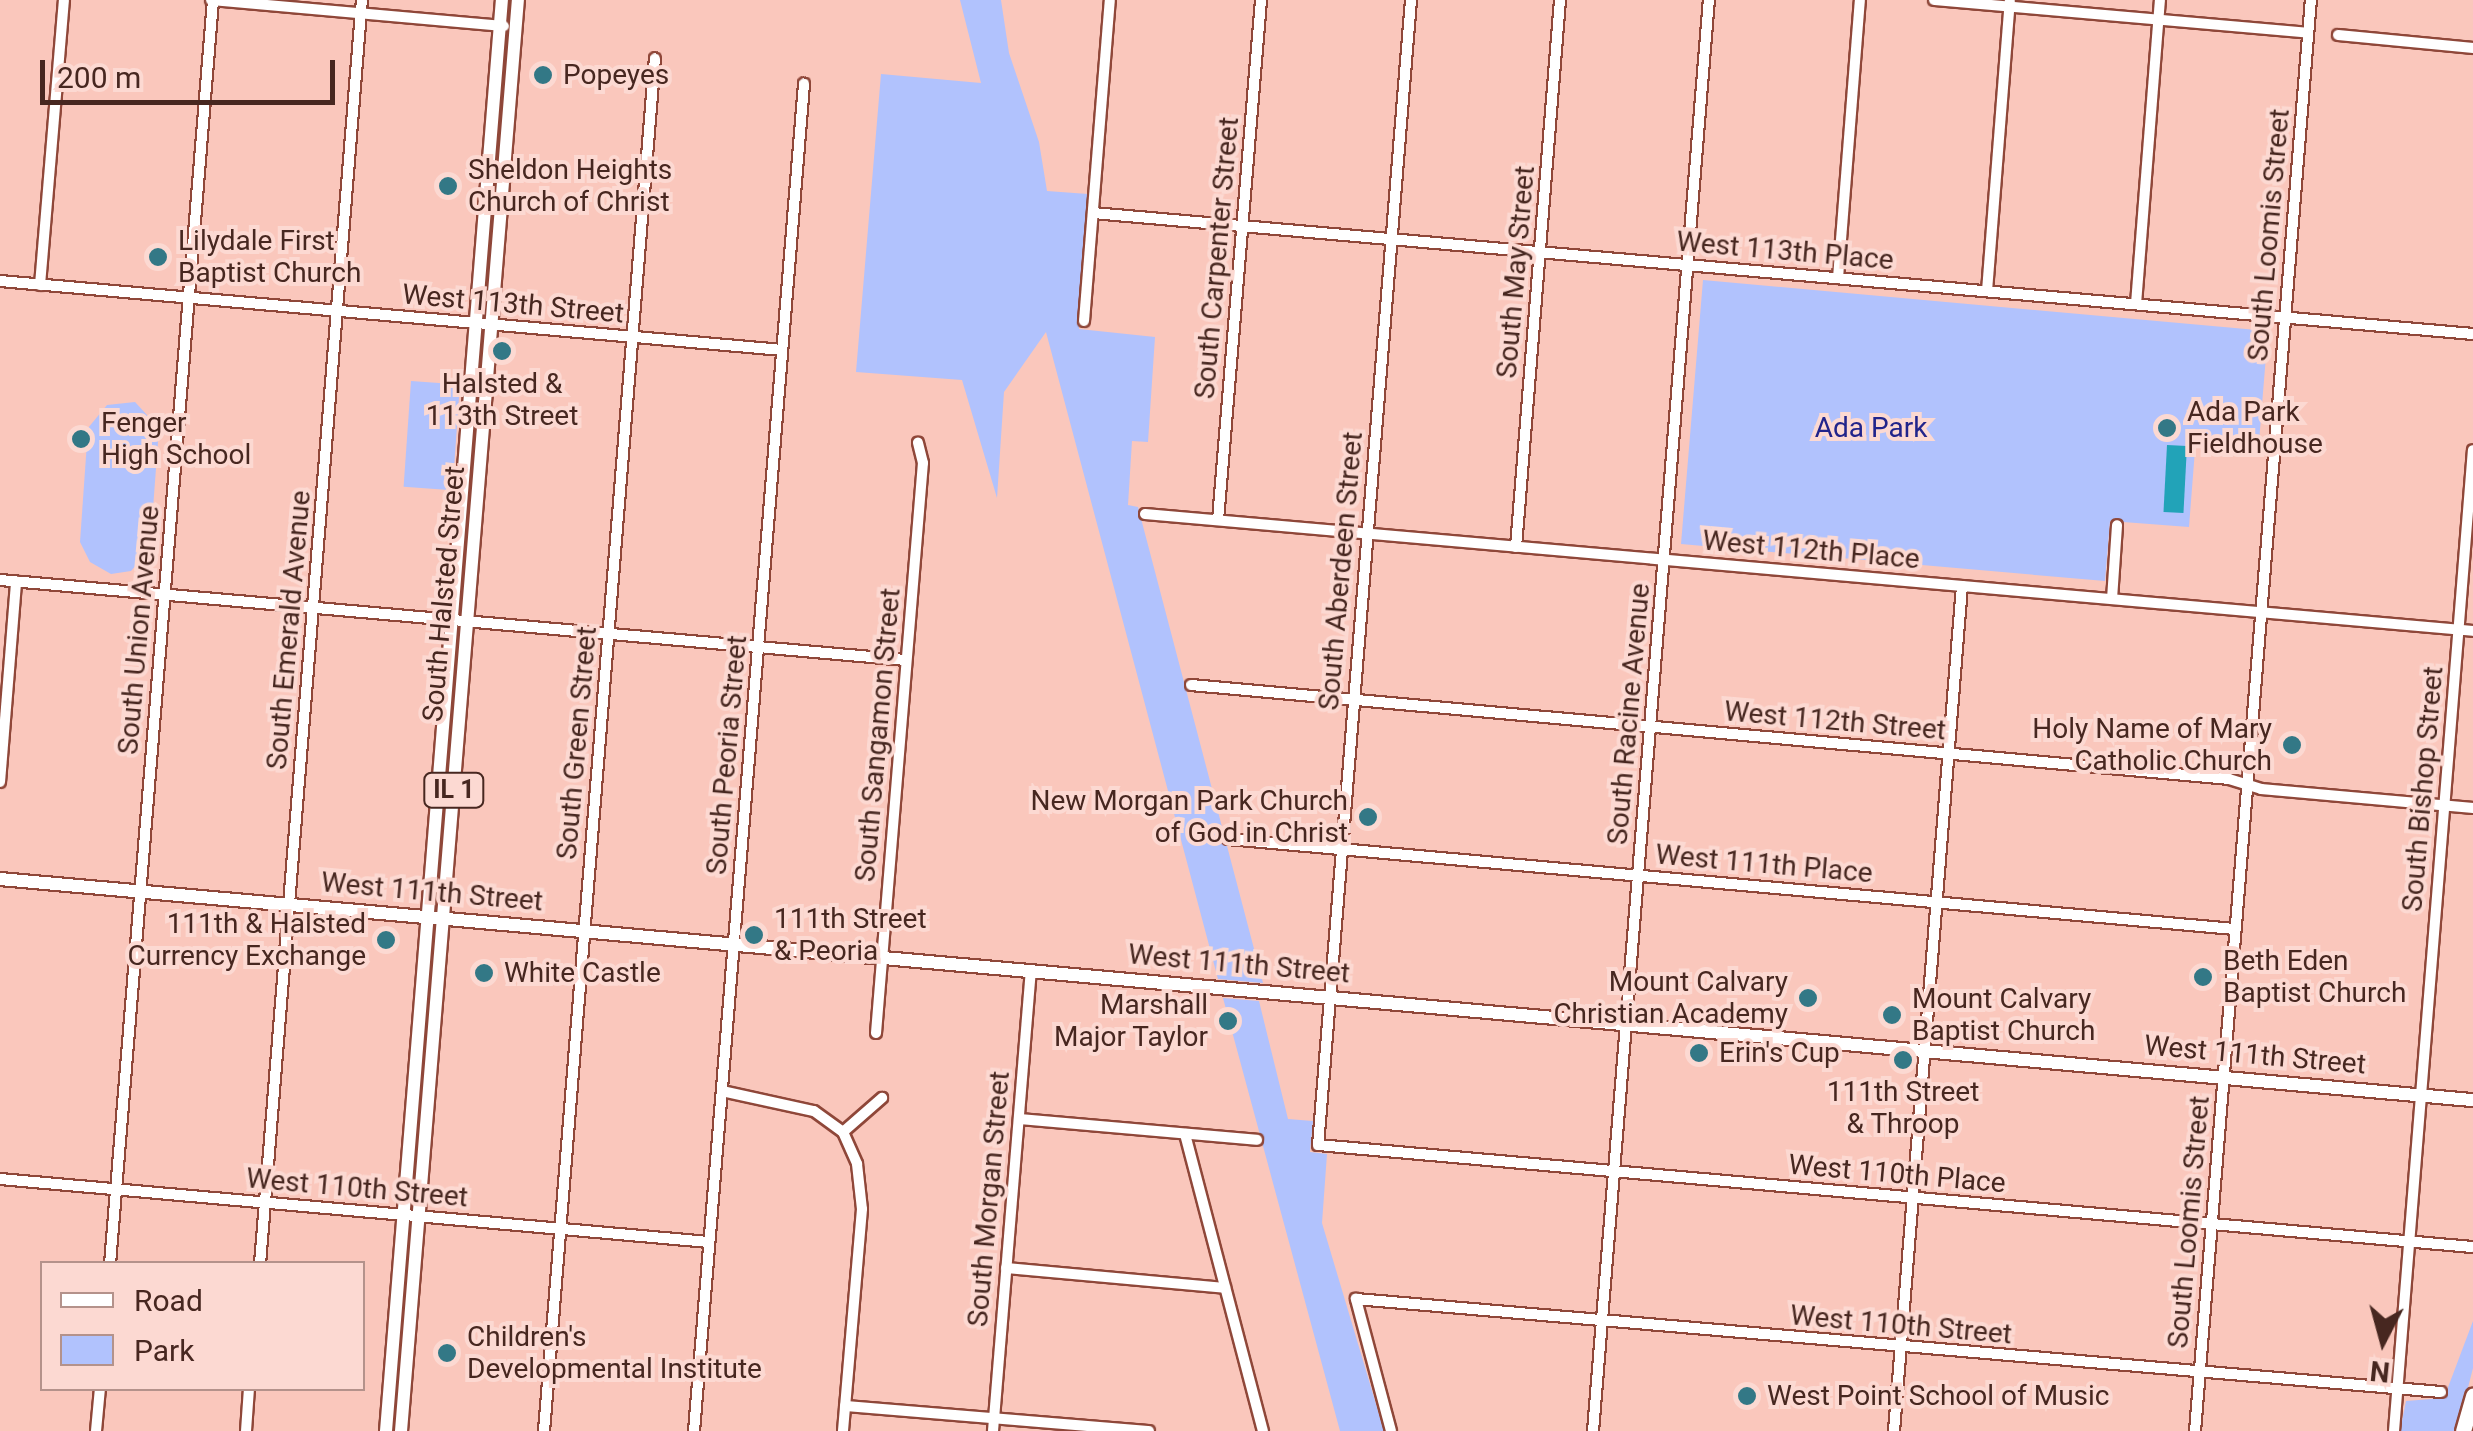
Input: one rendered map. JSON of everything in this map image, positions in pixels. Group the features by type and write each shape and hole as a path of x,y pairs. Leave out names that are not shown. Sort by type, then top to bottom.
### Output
{"highway":[{"path":"2463,1431 2473,1395"}],"main road":[{"name":"South Halsted Street","path":"386,1431 502,0"},
{"name":"South Halsted Street","path":"401,1431 518,0"},
{"name":"West 111th Street","path":"0,879 2473,1100"}],"street":[{"path":"40,285 64,0"},
{"path":"212,0 516,27"},
{"name":"South Union Avenue","path":"110,1261 212,0"},
{"name":"South Emerald Avenue","path":"260,1261 362,0"},
{"path":"1084,320 1110,0"},
{"name":"South Carpenter Street","path":"1218,520 1261,0"},
{"name":"South Aberdeen Street","path":"1318,1145 1411,0"},
{"name":"South May Street","path":"1516,547 1560,0"},
{"name":"South Racine Avenue","path":"1593,1431 1709,0"},
{"path":"1838,278 1860,0"},
{"path":"1934,0 2010,3 2308,33"},
{"path":"2136,304 2160,0"},
{"name":"South Loomis Street","path":"2194,1431 2311,0"},
{"path":"1987,292 2010,3"},
{"path":"2338,35 2473,48"},
{"name":"South Green Street","path":"544,1431 655,58"},
{"name":"South Peoria Street","path":"694,1431 804,83"},
{"name":"West 113th Place","path":"1092,213 2473,334"},
{"name":"West 113th Street","path":"0,282 782,350"},
{"name":"South Sangamon Street","path":"876,1032 923,462 918,443"},
{"name":"South Bishop Street","path":"2394,1431 2473,450"},
{"name":"West 112th Place","path":"1145,514 2473,631"},
{"path":"2112,599 2116,524"},
{"path":"0,580 906,660"},
{"path":"0,782 16,582"},
{"path":"1894,1431 1962,586"},
{"name":"West 112th Street","path":"1192,685 1949,754 2473,808"},
{"name":"West 111th Place","path":"1228,839 2236,929"},
{"name":"South Morgan Street","path":"993,1431 1030,971"},
{"path":"722,1092 798,1104 843,1132 862,1192 843,1431"},
{"path":"843,1132 882,1098"},
{"path":"1018,1118 1257,1140"},
{"path":"1185,1134 1263,1431"},
{"name":"West 110th Place","path":"1318,1145 2473,1247"},
{"name":"West 110th Street","path":"0,1179 709,1242"},
{"path":"1006,1268 1225,1288"},
{"name":"West 110th Street","path":"1391,1431 1356,1299 2397,1392 2442,1392"},
{"path":"96,1431 100,1391"},
{"path":"246,1431 250,1391"},
{"path":"846,1406 1149,1431"}],"green space":[{"path":"960,0 1001,0 1009,53 1039,142 1047,191 1088,194 1079,329 1155,337 1148,442 1132,441 1128,505 1138,507 1263,983 1218,979 1046,332 1004,392 997,498 962,380 856,372 881,74 981,83"},
{"name":"Ada Park","path":"1703,280 2268,331 2259,442 2196,437 2189,527 2110,521 2105,581 1681,544"},
{"path":"411,381 460,384 452,490 404,487"},
{"path":"135,402 159,428 150,549 131,571 111,574 90,562 80,542 88,428 107,405"},
{"path":"1223,998 1259,1001 1288,1119 1313,1121 1310,1152 1327,1154 1322,1223 1384,1431 1340,1431"},
{"path":"2473,1321 2473,1368 2457,1431 2400,1431 2406,1401 2444,1398"}],"shaded area":[{"path":"2167,445 2187,446 2183,513 2163,512"}],"place":[{"name":"Popeyes","path":"543,75"},
{"name":"Sheldon Heights Church of Christ","path":"448,186"},
{"name":"Lilydale First Baptist Church","path":"158,257"},
{"name":"Halsted & 113th Street","path":"502,351"},
{"name":"Ada Park Fieldhouse","path":"2167,428"},
{"name":"Fenger High School","path":"81,439"},
{"name":"Holy Name of Mary Catholic Church","path":"2292,745"},
{"name":"New Morgan Park Church of God in Christ","path":"1368,817"},
{"name":"111th Street & Peoria","path":"754,935"},
{"name":"111th & Halsted Currency Exchange","path":"386,940"},
{"name":"White Castle","path":"484,973"},
{"name":"Beth Eden Baptist Church","path":"2203,977"},
{"name":"Mount Calvary Christian Academy","path":"1808,998"},
{"name":"Mount Calvary Baptist Church","path":"1892,1015"},
{"name":"Marshall Major Taylor","path":"1228,1021"},
{"name":"Erin's Cup","path":"1699,1053"},
{"name":"111th Street & Throop","path":"1903,1060"},
{"name":"Children's Developmental Institute","path":"447,1353"},
{"name":"West Point School of Music","path":"1747,1396"}]}
